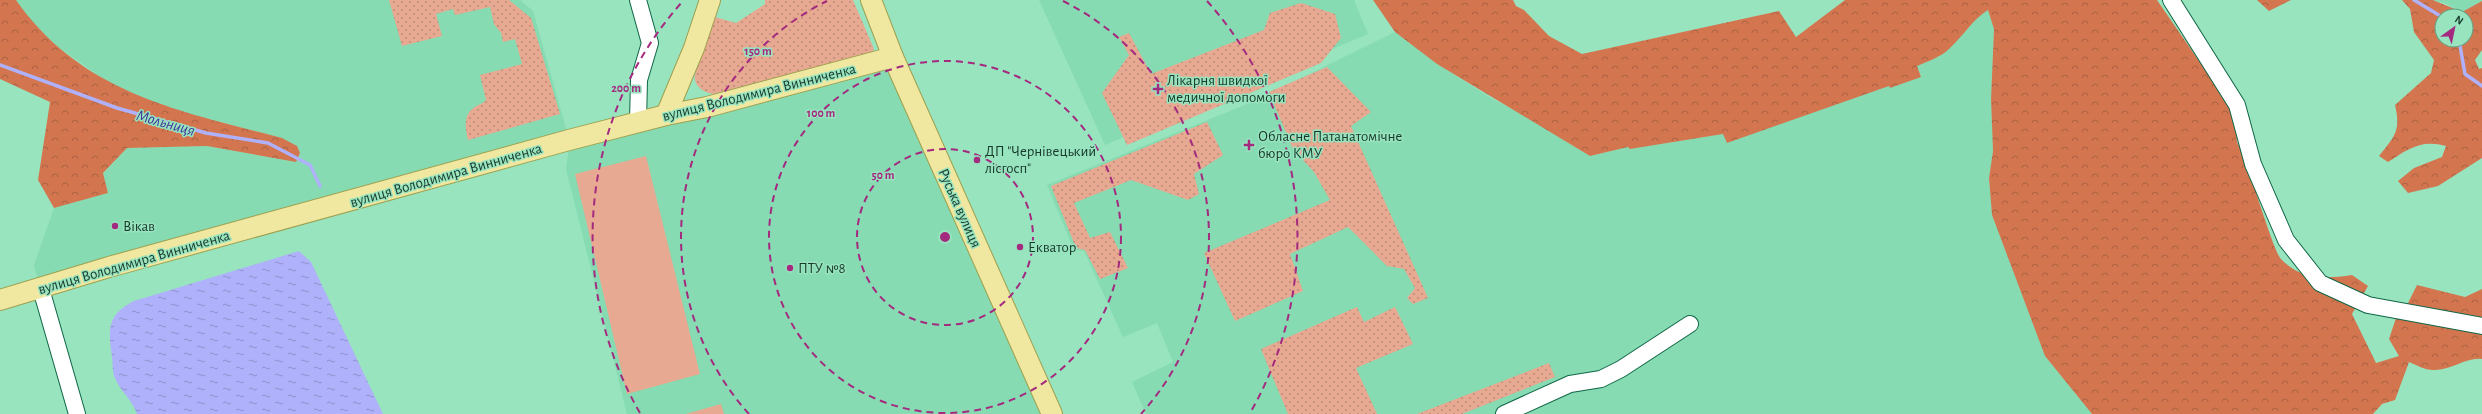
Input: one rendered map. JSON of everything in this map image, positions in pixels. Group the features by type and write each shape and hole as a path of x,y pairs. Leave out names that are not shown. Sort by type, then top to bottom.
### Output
{"main road":[{"path":"666,115 694,48 710,0"},
{"name":"Руська вулиця","path":"871,0 893,57 1052,414"},
{"name":"вулиця Володимира Винниченка","path":"0,300 41,289 109,267 638,122 707,107 893,57"}],"street":[{"path":"638,0 650,43 639,80 638,122"},
{"path":"2171,0 2237,105 2253,164 2286,240 2320,283 2368,305 2482,326"},
{"path":"41,289 77,414"},
{"path":"1504,414 1570,384 1601,379 1621,369 1690,324"}],"shaded area":[{"path":"16,0 520,0 533,11 569,139 892,57 1054,414 627,414 566,169 570,140 40,288 34,265 54,208 108,193 103,174 127,148 207,146 296,162 282,138 167,108 109,83 57,46 31,22"},
{"path":"389,0 509,0 531,18 560,114 468,140 466,122 468,113 486,100 480,75 522,64 515,39 503,42 501,33 494,24 490,7 455,15 453,9 436,14 442,36 402,46"},
{"path":"765,0 853,0 874,49 872,52 714,94 702,90 696,83 695,75 715,17 736,23 765,4"},
{"name":"Лікарня швидкої медичної допомоги","path":"1039,0 1354,0 1368,34 1105,145"},
{"path":"2433,0 2482,0 2469,8 2454,8 2445,3"},
{"path":"1301,3 1335,14 1341,38 1321,63 1127,145 1102,93 1129,55 1119,37 1129,33 1151,74 1264,30 1270,13"},
{"path":"1988,9 1994,29 1991,99 1993,151 1989,178 1992,215 2045,356 2092,414 1146,414 1132,382 1173,362 1157,323 1123,337 1084,251 1074,250 1047,185 1257,100 1395,32 1437,64 1491,98 1521,114 1590,156 1628,147 1630,149 1723,134 1889,85 1890,88 1921,76 1917,66 1938,57 1950,48 1976,17"},
{"path":"1327,67 1371,112 1351,126 1428,298 1413,304 1407,298 1415,288 1404,269 1387,266 1348,227 1290,254 1303,291 1235,321 1204,253 1330,200 1314,172 1293,149 1269,92"},
{"path":"1207,122 1223,155 1194,174 1199,194 1188,200 1131,180 1074,203 1090,238 1110,232 1128,268 1100,279 1085,250 1076,248 1051,186"},
{"path":"646,156 700,374 627,394 575,174"},
{"path":"1357,307 1364,322 1395,307 1413,344 1356,368 1377,414 1288,414 1261,349"},
{"path":"1549,363 1555,377 1462,414 1417,414"},
{"path":"721,404 724,414 686,414"}],"green space":[{"path":"0,0 16,0 42,32 70,57 102,77 135,94 170,107 282,138 297,146 300,153 296,162 207,146 127,148 103,173 108,193 54,208 38,180 50,102 0,79"},
{"path":"1373,0 1513,0 1516,6 1524,10 1549,36 1582,54 1779,11 1796,37 1845,0 2157,0 2228,103 2236,126 2237,142 2244,156 2268,228 2281,259 2297,271 2305,274 2323,277 2352,275 2368,286 2352,314 2376,363 2399,356 2389,339 2396,318 2406,307 2417,285 2465,297 2482,289 2482,359 2470,360 2439,370 2430,370 2409,362 2395,400 2382,404 2373,414 2092,414 2045,356 1992,215 1989,178 1993,151 1991,99 1994,29 1988,10 1978,18 1943,54 1917,66 1921,77 1890,88 1889,86 1727,143 1723,134 1630,149 1628,147 1590,156 1437,64 1395,32"},
{"path":"2257,0 2291,0 2269,11"},
{"path":"2402,0 2433,0 2452,8 2434,8 2434,48 2474,48 2474,8 2469,8 2482,1 2482,50 2475,60 2479,69 2482,68 2482,158 2438,186 2408,193 2398,181 2414,168 2442,157 2446,146 2429,144 2415,146 2388,162 2379,156 2393,138 2397,127 2395,105 2431,73 2434,60 2414,32 2410,9"}],"water":[{"path":"299,251 311,262 383,414 137,414 132,404 117,383 113,373 110,331 114,317 125,306 134,301"}],"waterway":[{"path":"2414,0 2434,12"},
{"path":"2460,48 2465,74 2482,86"},
{"name":"Мольниця","path":"0,65 117,108 206,133 268,143 310,165 320,186"}],"place":[{"name":"Лікарня швидкої медичної допомоги","path":"1158,89"},
{"name":"Обласне Патанатомічне бюро КМУ","path":"1249,145"},
{"name":"ДП \"Чернівецький лісгосп\"","path":"977,160"},
{"name":"Вікав","path":"115,226"},
{"name":"Екватор","path":"1020,247"},
{"name":"ПТУ №8","path":"790,268"}]}
